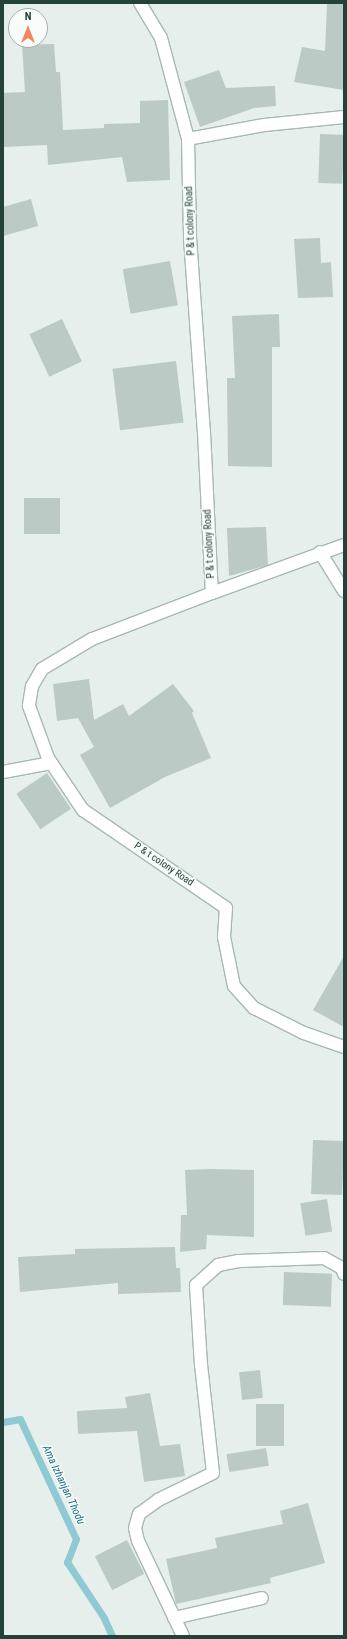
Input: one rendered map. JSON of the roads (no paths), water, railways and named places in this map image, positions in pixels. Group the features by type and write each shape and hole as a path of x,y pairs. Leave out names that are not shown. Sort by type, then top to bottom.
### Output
{"street":[{"name":"P & t colony Road","path":"140,3 161,38 188,139 190,238 204,432 212,594 92,639 42,669 32,686 29,706 52,763 82,810 226,908 224,937 227,961 234,986 254,1008 304,1033 344,1047"},
{"path":"188,139 264,125 344,117"},
{"path":"212,594 320,552 344,545"},
{"path":"320,552 344,591"},
{"path":"3,772 52,763"},
{"path":"183,1636 138,1541 135,1528 139,1514 158,1500 212,1473 201,1366 196,1285 218,1265 239,1261 324,1258 342,1268 344,1274"},
{"path":"174,1618 262,1598"}],"waterway":[{"name":"Ama Izhanjan Thodu","path":"3,1422 20,1419 76,1539 67,1562 104,1618 112,1636"}]}
